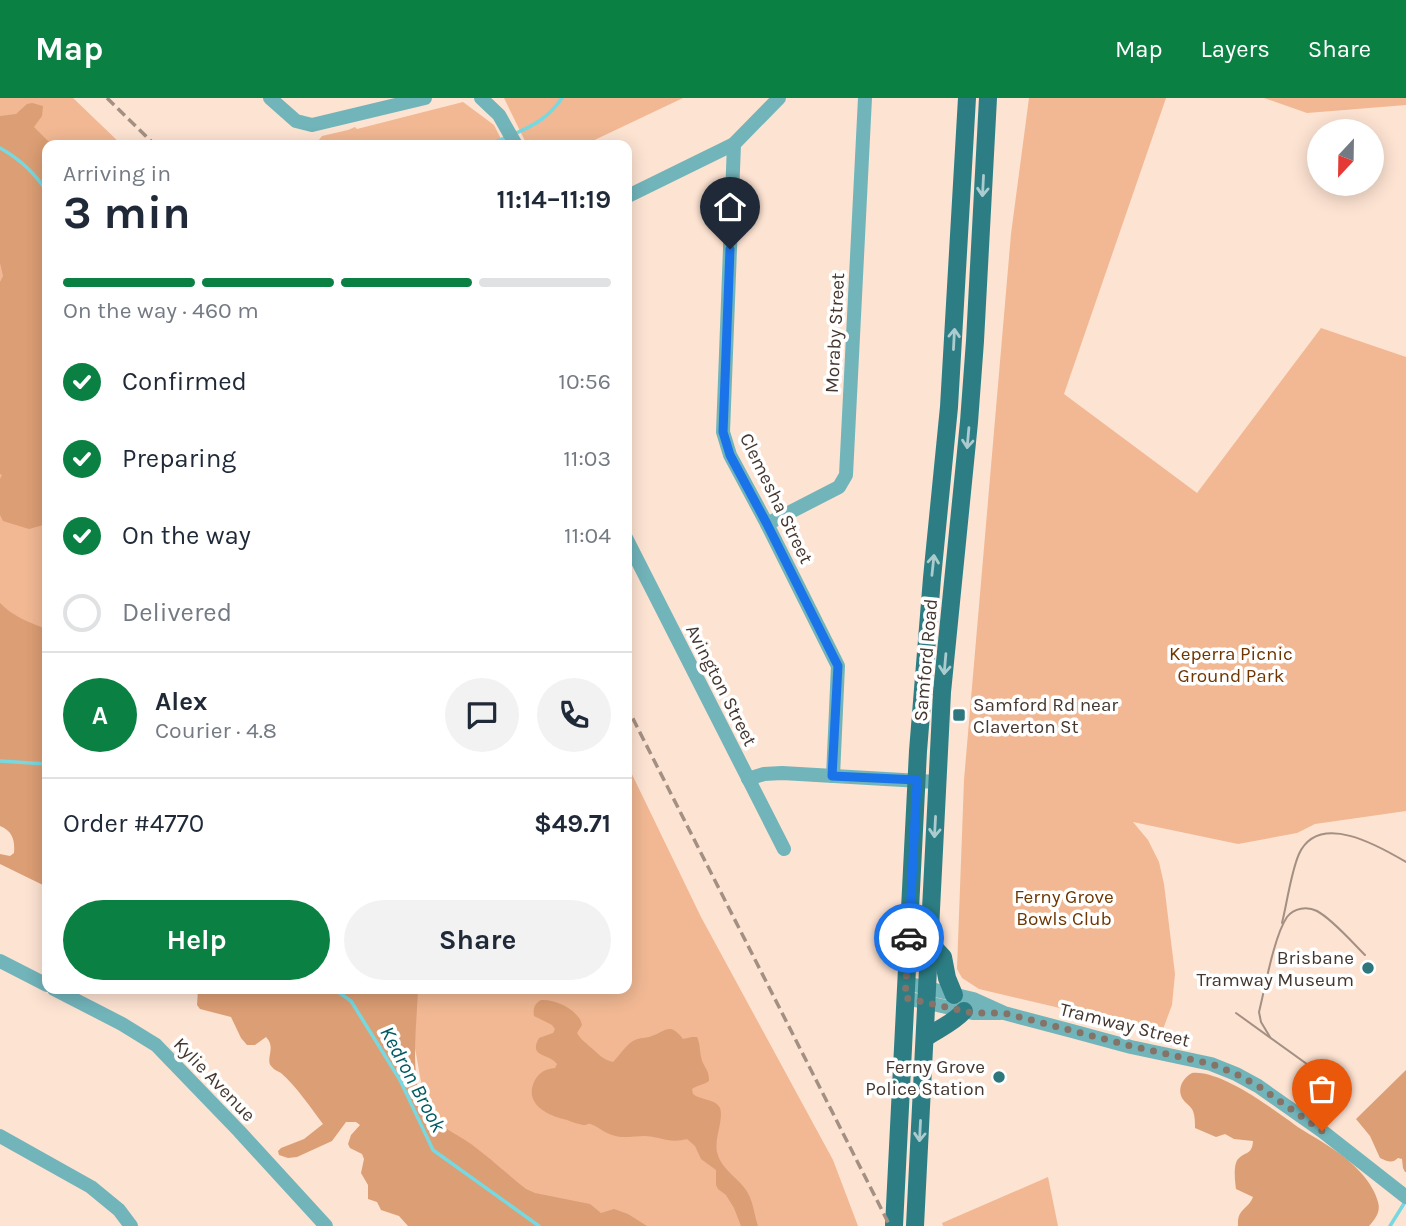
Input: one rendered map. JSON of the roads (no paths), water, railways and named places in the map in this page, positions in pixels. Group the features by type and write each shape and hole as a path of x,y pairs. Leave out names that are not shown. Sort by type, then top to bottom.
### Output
{"main road":[{"name":"Samford Road","path":"894,1226 917,780 932,578 949,407 967,98"},
{"name":"Samford Road","path":"915,1226 942,692 973,368 988,98"},
{"path":"930,943 943,957 954,995"},
{"path":"925,1038 953,1023 964,1011"}],"street":[{"path":"270,98 296,121 312,125 425,98"},
{"path":"481,98 494,109 513,140"},
{"path":"632,195 734,144 779,98"},
{"name":"Moraby Street","path":"767,524 839,487 846,475 865,98"},
{"name":"Clemesha Street","path":"734,144 723,432 730,455 838,666 832,776"},
{"name":"Avington Street","path":"632,550 784,849"},
{"path":"748,779 773,773 937,782"},
{"path":"0,961 42,982"},
{"name":"Tramway Street","path":"906,990 927,995 964,1011 1004,1013"},
{"name":"Kylie Avenue","path":"64,994 156,1045 326,1226"},
{"name":"Tramway Street","path":"927,995 954,995 973,999 1004,1013 1212,1064 1236,1074 1258,1086 1322,1131 1406,1197"},
{"path":"0,1136 91,1187 119,1210 131,1226"}],"waterway":[{"path":"514,134 541,120 562,98"},
{"path":"500,140 507,137"},
{"path":"0,148 26,167 42,186"},
{"name":"Kedron Brook","path":"0,761 42,764"},
{"name":"Kedron Brook","path":"341,994 351,1001 400,1080 433,1150 539,1226"},
{"path":"1390,1226 1405,1202"}],"tram line":[{"path":"1282,923 1299,854 1308,841 1320,835 1335,833 1366,841 1406,862"},
{"path":"1270,1037 1261,1022 1259,1012 1274,949 1282,926 1290,914 1301,909 1317,911 1365,955"},
{"path":"1236,1013 1350,1095"}],"railway":[{"path":"107,98 150,140"},
{"path":"632,717 890,1226"}],"place":[{"name":"Samford Rd near Claverton St","path":"959,715"},
{"name":"Brisbane Tramway Museum","path":"1368,968"},
{"name":"Ferny Grove Police Station","path":"999,1077"}],"park label":[{"name":"Keperra Picnic Ground Park","path":"1231,664"},
{"name":"Ferny Grove Bowls Club","path":"1064,907"}]}
